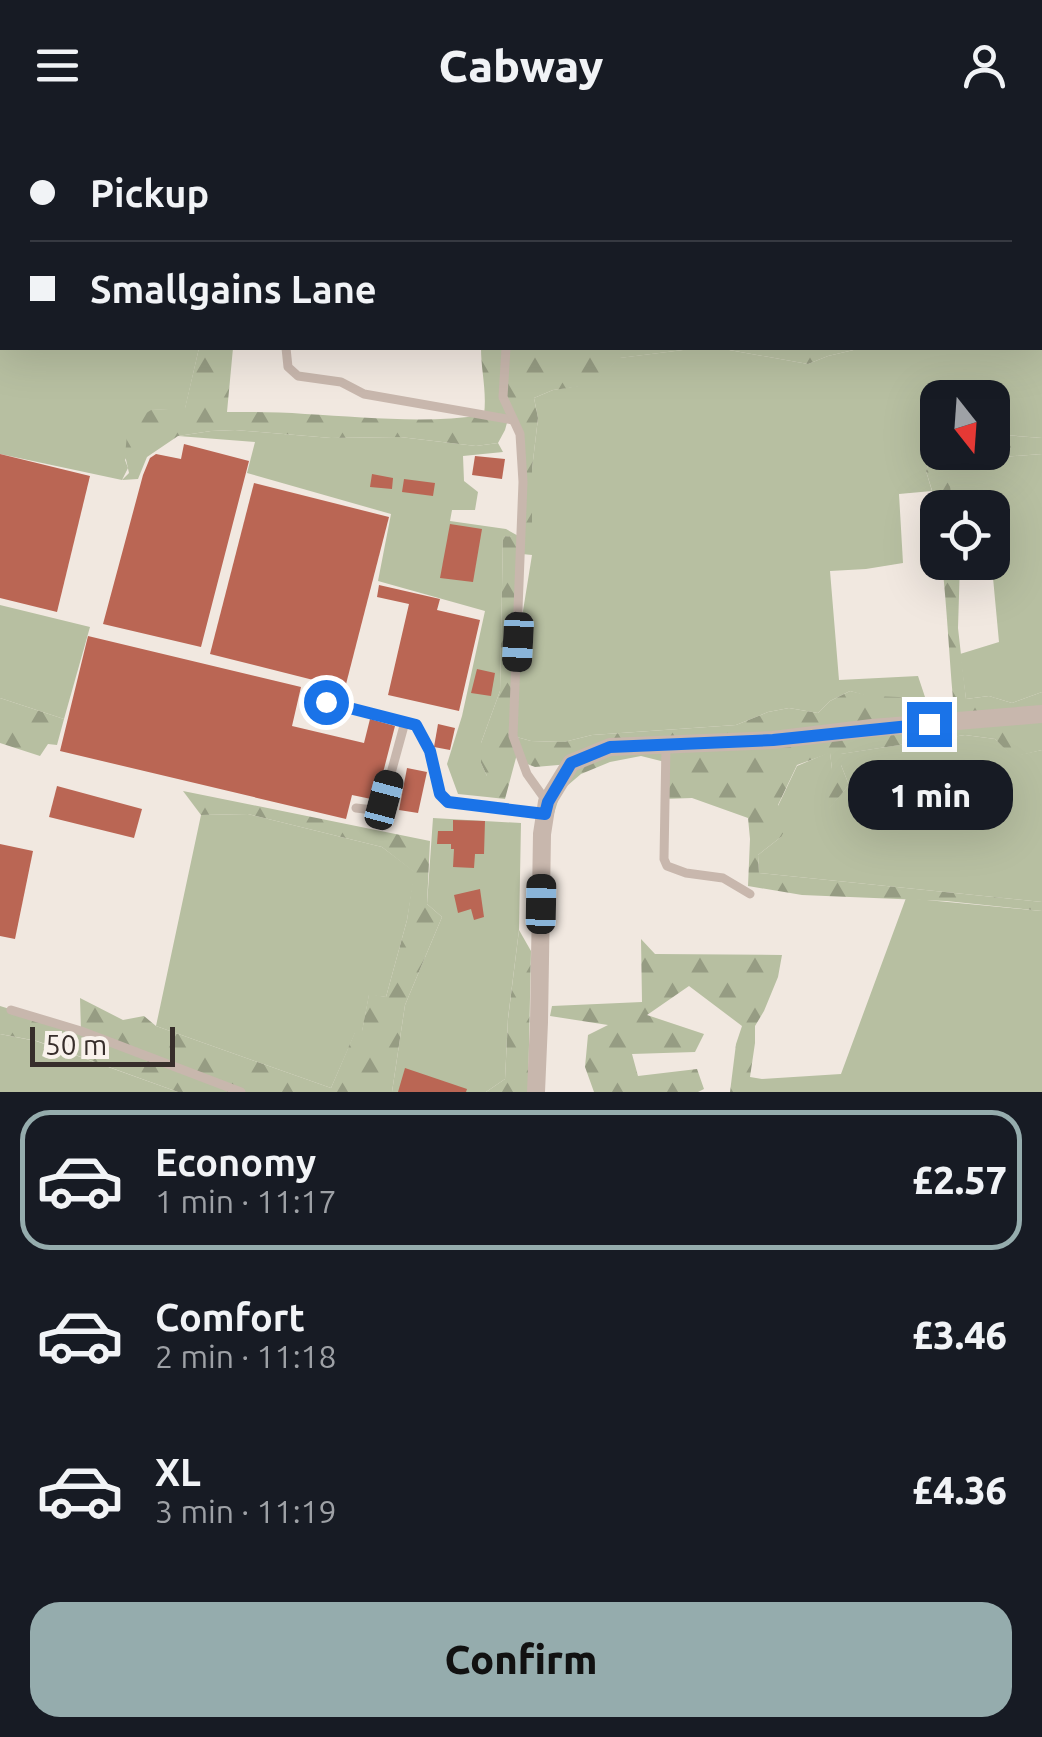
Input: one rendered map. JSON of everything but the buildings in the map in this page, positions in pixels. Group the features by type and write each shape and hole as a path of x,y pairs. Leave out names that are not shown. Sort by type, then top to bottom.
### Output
{"street":[{"path":"536,1092 542,834 546,808 571,763 610,747 773,740 1042,714"}],"lane":[{"path":"286,350 288,367 298,376 341,382 364,394 513,420"},
{"path":"506,350 504,397 520,434 524,482 513,736 527,774 546,808"},
{"path":"326,702 416,725 426,740 440,794 448,802 546,808"},
{"path":"356,808 373,810 382,806 406,722"},
{"path":"666,744 667,866 723,878 750,894"},
{"path":"11,1010 82,1031 241,1092"}],"green space":[{"path":"0,350 199,350 185,409 151,410 125,460 128,468 122,480 0,454"},
{"path":"199,350 233,350 227,412 417,419 484,415 481,350 683,350 620,358 591,385 553,390 534,398 538,418 532,469 532,555 522,554 513,736 564,742 592,735 736,725 789,708 818,713 830,701 850,691 871,696 953,699 943,580 959,580 958,628 966,699 989,696 1012,703 1042,692 1042,750 1013,757 995,739 965,735 841,754 849,785 828,810 820,805 818,789 832,769 830,753 797,765 778,805 789,823 781,837 758,855 759,873 1042,902 1042,911 946,901 802,895 748,886 748,818 692,798 664,799 665,762 641,756 610,762 581,774 561,791 548,833 542,834 570,764 535,767 522,762 517,754 505,799 487,797 487,776 481,763 481,743 500,691 503,536 521,537 520,434 508,419 498,443 476,446 400,437 331,438 235,430 178,436 147,457 138,479 122,480 129,473 125,455 128,425 151,410 185,408"},
{"path":"683,350 729,350 808,364 854,350 1042,350 1042,438 1010,435 1010,380 920,380 920,470 926,470 932,490 899,494 903,563 830,571 839,680 918,676 925,697 871,697 850,691 830,701 818,713 789,708 736,725 592,735 564,742 513,736 518,642 532,555 532,469 538,418 534,398 553,390 591,384 619,358"},
{"path":"729,350 854,350 808,364"},
{"path":"235,430 331,438 400,437 476,446 498,443 503,452 463,456 464,481 478,492 475,510 452,510 450,521 506,529 522,538 503,536 500,691 481,743 487,797 458,794 447,764 485,611 378,581 391,514 247,473 255,442 178,436"},
{"path":"1010,435 1042,438 1042,454 1010,456"},
{"path":"1042,454 1042,692 1012,703 989,696 966,699 960,654 999,642 993,580 1010,580 1010,490 950,490 947,470 1010,470 1010,456"},
{"path":"948,470 951,490 932,490 926,471"},
{"path":"0,605 90,627 64,719 0,698"},
{"path":"0,698 64,719 57,745 48,744 40,756 0,743"},
{"path":"965,735 995,739 1013,756 1042,750 1042,902 759,873 758,855 781,837 778,806 797,766 830,752 828,809 849,785 840,754"},
{"path":"183,791 430,841 427,904 442,917 405,1005 392,1092 178,1092 37,1041 0,1034 0,1006 81,1031 80,998 123,1020 144,1016 156,1026 331,1088 355,1032 362,1031 369,994 386,997 407,920 414,872 382,847 248,814 201,815"},
{"path":"248,814 382,847 415,872 407,920 386,997 369,995 362,1032 355,1033 331,1088 156,1026 201,815"},
{"path":"433,818 521,823 519,930 505,1079 486,1092 392,1092 405,1005 442,917 427,904"},
{"path":"906,898 1042,911 1042,1092 762,1092 762,1079 841,1074"},
{"path":"519,930 531,951 528,1092 486,1092 505,1079"},
{"path":"641,939 655,954 782,955 778,977 755,1026 750,1077 762,1079 762,1092 730,1092 742,1026 689,986 647,1015 704,1034 695,1052 632,1054 638,1076 697,1069 704,1089 594,1092 585,1067 588,1035 608,1025 550,1016 552,1006 642,1002"},
{"path":"0,1034 36,1041 178,1092 0,1092"}],"route":[{"path":"326,702 416,725 430,751 440,794 448,802 545,814 571,763 610,747 773,740 929,724"}]}
